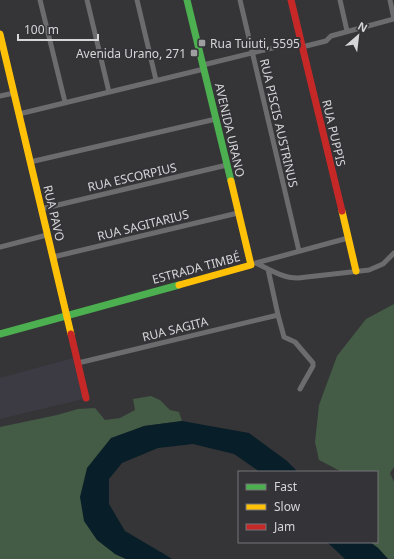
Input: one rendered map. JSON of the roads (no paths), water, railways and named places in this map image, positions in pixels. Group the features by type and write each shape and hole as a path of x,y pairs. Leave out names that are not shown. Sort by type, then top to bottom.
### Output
{"street":[{"path":"40,0 65,102"},
{"path":"87,0 109,92"},
{"path":"136,0 156,80"},
{"name":"AVENIDA URANO","path":"187,0 238,213 253,264"},
{"name":"RUA PISCIS AUSTRINUS","path":"240,0 299,251"},
{"name":"RUA PUPPIS","path":"291,0 356,272"},
{"path":"340,0 347,31"},
{"path":"19,114 156,80 252,53 326,41 331,36 394,19 390,0"},
{"name":"RUA PAVO","path":"0,34 86,398"},
{"path":"0,96 14,93"},
{"path":"30,162 216,119"},
{"name":"RUA ESCORPIUS","path":"41,209 227,166"},
{"name":"RUA SAGITARIUS","path":"53,257 238,213"},
{"path":"0,247 48,235"},
{"path":"253,264 348,238"},
{"name":"ESTRADA TIMBÉ","path":"0,334 253,264 284,276 298,278 369,270 383,264 394,253"},
{"path":"268,269 284,337 295,342 313,363 313,366 300,389"},
{"name":"RUA SAGITA","path":"78,363 278,315"}],"water":[{"path":"182,421 249,433 287,461 297,471 259,471 234,454 193,444 158,448 122,463 109,479 109,504 125,531 172,559 126,559 115,554 97,540 84,521 80,497 87,468 111,438 144,426"},
{"path":"328,543 371,543 388,559 345,559"}],"place":[{"name":"Rua Tuiuti, 5595","path":"202,43"},
{"name":"Avenida Urano, 271","path":"194,53"}]}
